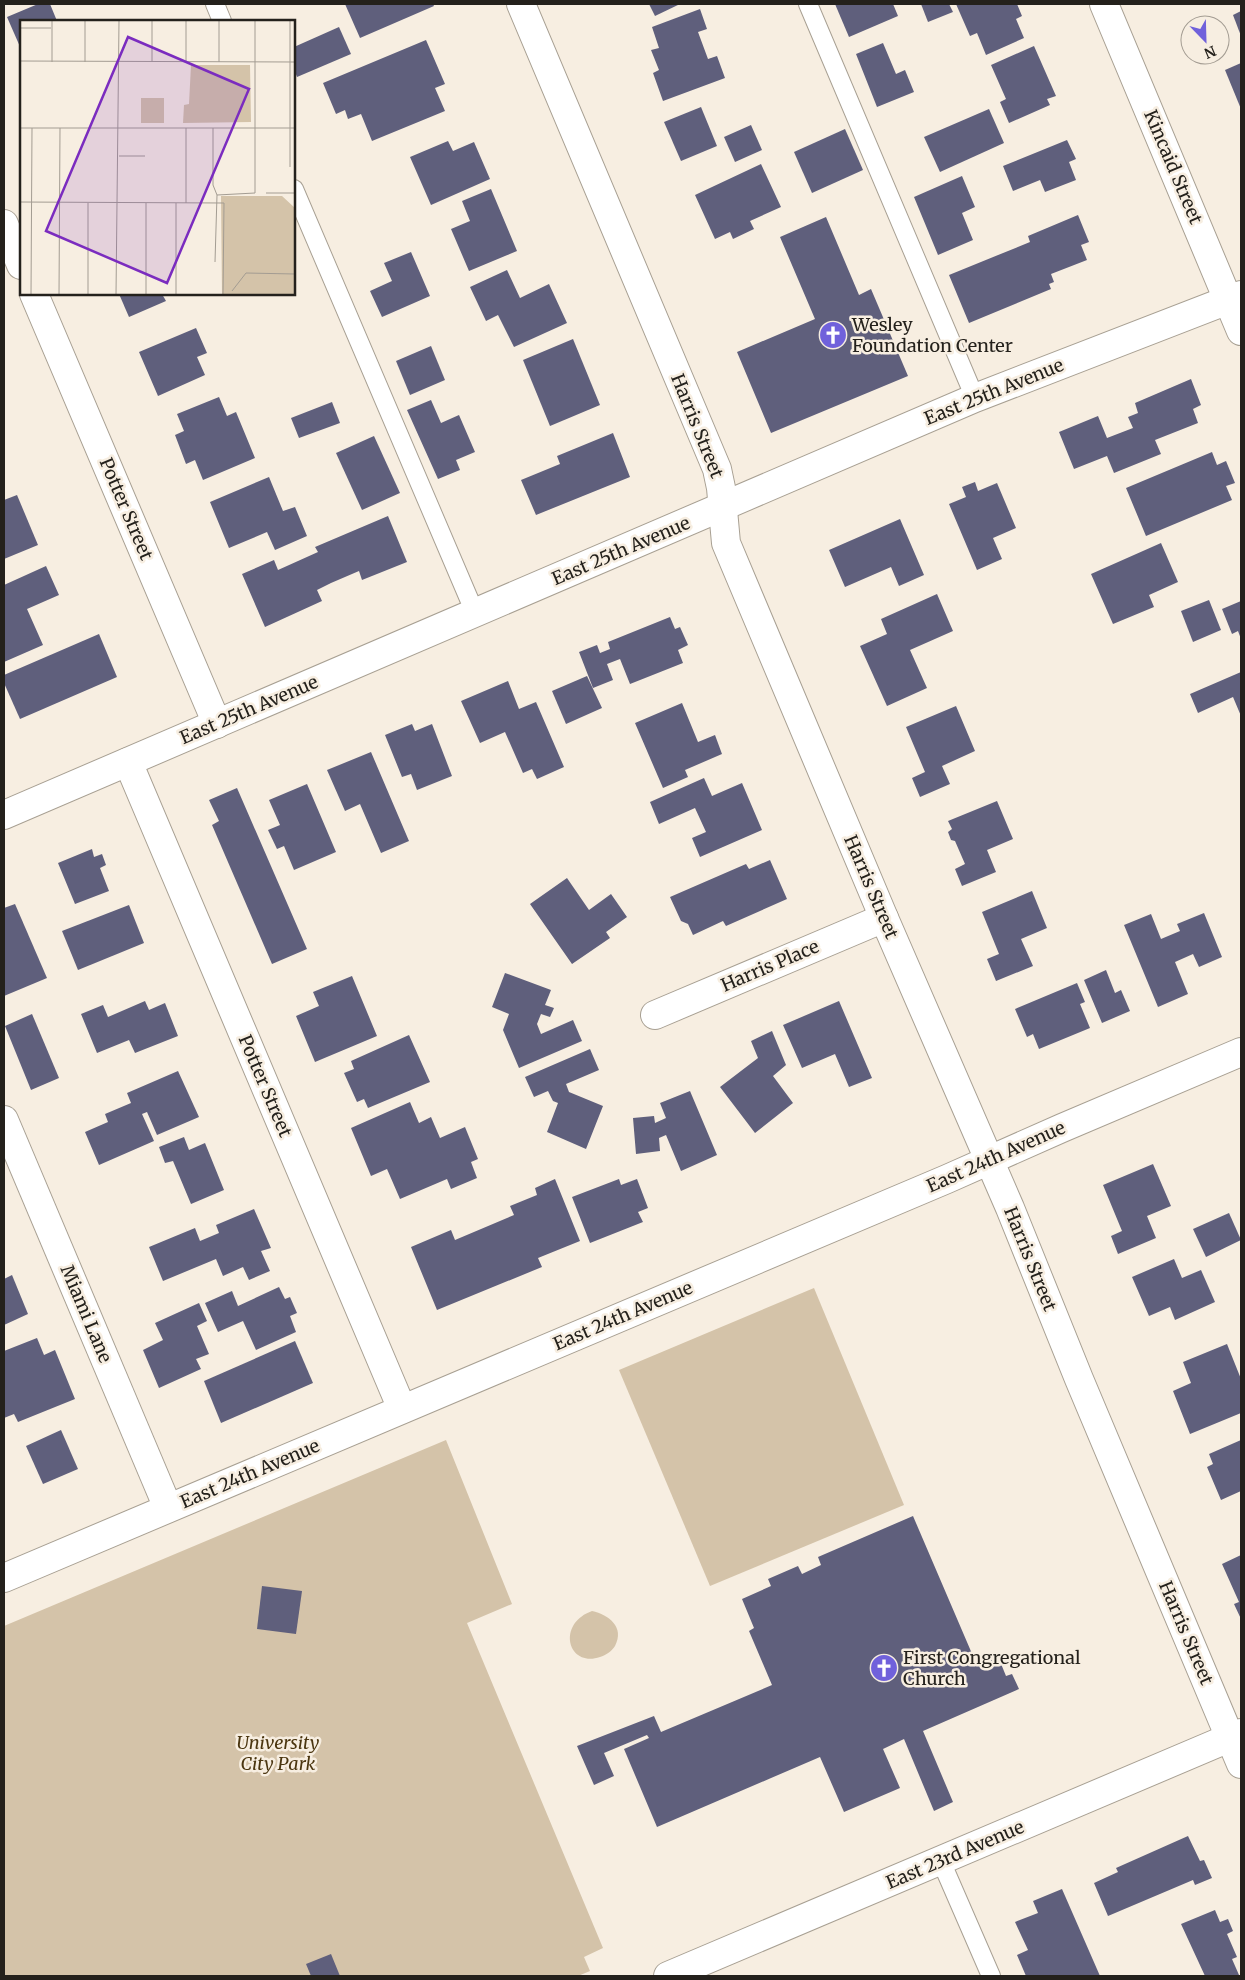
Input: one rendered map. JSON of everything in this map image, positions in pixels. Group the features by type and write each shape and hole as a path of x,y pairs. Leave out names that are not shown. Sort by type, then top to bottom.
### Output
{"street":[{"name":"Harris Street","path":"521,4 716,469 723,506 726,543 884,918 989,1160 1079,1379 1236,1735 1241,1764"},
{"name":"Kincaid Street","path":"1104,4 1235,298 1241,331"},
{"path":"4,224 20,263"},
{"name":"Potter Street","path":"34,295 218,724"},
{"name":"East 25th Avenue","path":"4,815 975,398 1235,298"},
{"name":"Potter Street","path":"128,762 402,1410"},
{"name":"Harris Place","path":"655,1015 884,918"},
{"name":"East 24th Avenue","path":"4,1578 1241,1052"},
{"name":"Miami Lane","path":"4,1120 168,1508"},
{"name":"East 23rd Avenue","path":"668,1976 1236,1735"}],"lane":[{"path":"215,4 222,20"},
{"path":"808,4 975,398"},
{"path":"295,191 475,613"},
{"path":"941,1861 991,1976"}],"green space":[{"path":"814,1288 904,1505 710,1586 619,1370"},
{"name":"University City Park","path":"446,1440 512,1604 467,1623 603,1948 584,1957 590,1971 578,1976 4,1976 4,1626"},
{"path":"592,1611 604,1615 614,1623 617,1628 618,1639 615,1646 607,1654 589,1659 580,1656 574,1651 570,1643 570,1634 574,1625 581,1617"}],"building":[{"path":"38,4 50,4 57,20 20,20 20,47 7,17"},
{"path":"345,4 433,4 434,6 360,38"},
{"path":"649,4 680,4 655,16"},
{"path":"835,4 893,4 898,16 849,37"},
{"path":"921,4 949,4 953,12 928,22"},
{"path":"956,4 1017,4 1022,16 1016,19 1024,38 986,55 977,33 970,36"},
{"path":"700,9 707,29 698,32 708,59 717,56 725,78 663,101 653,73 659,70 651,50 659,48 652,27"},
{"path":"1241,11 1241,36 1233,15"},
{"path":"339,27 351,54 297,77 295,72 295,47"},
{"path":"426,40 445,84 435,88 445,111 372,141 361,114 348,119 345,110 336,114 323,83"},
{"path":"883,43 896,74 905,70 914,92 877,107 856,54"},
{"path":"1034,46 1056,96 1047,99 1050,105 1009,123 1000,102 1006,99 991,65"},
{"path":"1241,63 1241,109 1225,70"},
{"path":"701,107 717,146 681,161 664,122"},
{"path":"989,109 1004,143 940,172 924,137"},
{"path":"751,125 762,150 735,162 724,137"},
{"path":"845,129 863,170 812,193 794,152"},
{"path":"1067,140 1076,159 1069,162 1076,180 1045,192 1040,180 1013,191 1003,166"},
{"path":"448,141 453,151 474,142 490,179 431,205 410,157"},
{"path":"761,164 781,207 750,221 754,229 733,239 730,232 715,239 695,195"},
{"path":"962,176 975,207 962,213 973,240 938,255 914,197"},
{"path":"491,189 517,251 469,271 451,229 470,221 462,201"},
{"path":"1078,215 1089,242 1081,245 1087,260 1051,274 1054,282 1049,284 1051,289 969,323 949,275 1030,242 1028,236"},
{"name":"Wesley Foundation Center","path":"826,217 859,295 871,289 908,376 771,433 737,352 815,319 780,237"},
{"path":"411,252 430,296 382,317 370,291 392,281 384,263"},
{"path":"507,270 520,298 549,284 567,323 514,347 498,315 486,321 470,287"},
{"path":"119,295 163,295 166,301 129,317"},
{"path":"196,328 207,353 197,357 205,375 158,396 139,352"},
{"path":"573,339 600,405 550,426 523,360"},
{"path":"431,346 445,380 410,395 396,361"},
{"path":"1191,379 1201,405 1193,409 1198,423 1155,440 1161,454 1114,473 1107,456 1074,469 1059,432 1098,416 1107,438 1133,428 1128,417 1138,413 1135,403"},
{"path":"219,397 227,416 236,412 255,458 203,480 195,460 186,464 175,435 184,431 177,414"},
{"path":"431,400 441,423 459,415 475,452 456,460 460,470 438,479 407,410"},
{"path":"332,402 340,423 299,438 291,418"},
{"path":"613,433 630,477 536,515 521,480 560,464 557,456"},
{"path":"374,436 400,493 362,510 336,453"},
{"path":"1212,452 1217,465 1226,461 1235,483 1226,486 1232,500 1146,536 1126,488"},
{"path":"269,477 283,511 295,507 307,536 275,550 267,532 229,548 210,502"},
{"path":"975,482 978,491 997,483 1016,528 993,538 1002,559 977,570 949,504 966,497 962,487"},
{"path":"17,495 38,545 4,559 4,500"},
{"path":"388,516 407,562 362,580 359,571 331,583 317,590 322,601 265,627 242,574 274,560 278,570 318,552 315,547"},
{"path":"900,519 924,575 899,586 891,567 845,587 829,550"},
{"path":"1161,543 1178,582 1149,595 1154,607 1113,624 1091,574"},
{"path":"46,566 59,595 27,609 43,645 4,662 4,585"},
{"path":"937,594 953,631 910,650 927,688 887,706 860,646 887,634 881,619"},
{"path":"1209,600 1221,630 1193,642 1181,611"},
{"path":"1241,601 1241,639 1238,631 1232,634 1222,609"},
{"path":"670,617 675,629 680,627 688,645 678,650 683,663 630,684 620,659 607,664 613,680 593,688 579,652 597,645 600,653 610,649 608,642"},
{"path":"99,634 117,677 20,719 4,683 4,675"},
{"path":"1241,672 1241,716 1233,697 1198,713 1190,694"},
{"path":"587,676 602,708 566,724 552,691"},
{"path":"508,681 519,709 536,702 564,767 537,779 532,769 523,773 505,732 480,743 461,701"},
{"path":"682,703 698,742 715,735 722,754 685,770 688,777 663,788 635,723"},
{"path":"956,706 975,751 942,766 950,784 920,797 912,778 925,772 906,727"},
{"path":"412,724 415,731 432,724 452,776 417,790 411,774 402,777 385,735"},
{"path":"371,752 409,841 381,853 360,804 345,811 327,770"},
{"path":"704,778 712,796 742,783 762,830 700,857 692,838 706,832 695,808 659,824 650,802"},
{"path":"307,784 336,852 294,870 284,846 277,849 268,830 280,825 269,800"},
{"path":"237,788 307,949 272,964 212,825 219,821 209,800"},
{"path":"997,801 1013,839 987,850 996,872 962,886 955,869 965,864 955,841 951,840 948,832 952,829 948,821"},
{"path":"92,849 94,857 102,854 106,865 100,868 109,891 75,904 58,863"},
{"path":"770,860 787,899 726,926 723,921 693,935 688,924 681,921 670,897 746,864 749,869"},
{"path":"567,878 589,910 611,894 627,917 606,932 610,938 572,964 530,904"},
{"path":"1032,891 1047,928 1021,939 1033,966 996,981 987,959 999,954 982,912"},
{"path":"15,904 47,978 4,996 4,908"},
{"path":"129,905 144,943 78,970 62,931"},
{"path":"1204,913 1222,957 1199,967 1193,954 1175,962 1188,994 1158,1007 1124,925 1151,914 1161,939 1180,931 1177,924"},
{"path":"1106,970 1115,993 1121,990 1130,1011 1102,1023 1084,980"},
{"path":"505,973 551,990 545,1005 554,1008 550,1017 541,1014 537,1024 541,1034 573,1020 582,1041 519,1068 503,1030 509,1014 492,1007"},
{"path":"352,976 377,1036 315,1062 296,1016 319,1006 313,992"},
{"path":"1077,983 1085,1002 1080,1004 1090,1028 1039,1049 1033,1034 1027,1037 1015,1009"},
{"path":"145,1001 149,1010 165,1003 178,1036 135,1053 129,1040 97,1053 81,1014 103,1005 108,1017"},
{"path":"839,1001 872,1078 849,1087 835,1054 802,1068 783,1025"},
{"path":"32,1014 59,1078 31,1090 5,1026"},
{"path":"772,1031 786,1065 773,1076 793,1103 755,1133 720,1087 758,1058 751,1041"},
{"path":"409,1035 430,1082 368,1108 364,1099 357,1102 344,1073 354,1069 351,1061"},
{"path":"590,1049 599,1070 566,1084 569,1092 603,1106 586,1149 547,1132 558,1103 553,1101 548,1091 534,1097 525,1077"},
{"path":"178,1071 199,1117 157,1135 147,1112 142,1114 154,1141 99,1165 85,1132 108,1122 105,1114 131,1103 127,1093"},
{"path":"690,1091 717,1155 681,1171 666,1135 659,1138 660,1151 636,1154 633,1118 654,1116 655,1123 666,1118 660,1103"},
{"path":"410,1102 419,1123 431,1117 440,1138 465,1127 478,1159 471,1162 477,1178 451,1189 447,1179 400,1199 387,1169 371,1176 351,1128"},
{"path":"184,1137 189,1150 205,1143 224,1190 191,1204 173,1161 165,1163 159,1147"},
{"path":"1153,1164 1171,1206 1147,1216 1156,1238 1118,1254 1111,1236 1122,1231 1103,1185"},
{"path":"555,1179 580,1241 538,1258 542,1267 437,1310 411,1247 451,1230 455,1240 514,1215 510,1206 537,1195 535,1188"},
{"path":"619,1179 621,1185 637,1179 648,1208 638,1212 643,1222 590,1243 572,1197"},
{"path":"254,1209 271,1248 261,1251 270,1271 249,1280 243,1267 223,1276 216,1259 163,1281 149,1247 195,1228 200,1241 219,1233 216,1225"},
{"path":"1229,1213 1241,1240 1206,1257 1193,1229"},
{"path":"1174,1259 1182,1278 1201,1270 1215,1302 1175,1320 1170,1307 1149,1316 1132,1277"},
{"path":"12,1275 28,1314 4,1325 4,1279"},
{"path":"279,1287 285,1299 290,1297 297,1313 290,1316 296,1332 256,1350 243,1321 218,1332 205,1303 232,1291 238,1306"},
{"path":"199,1303 207,1321 197,1326 209,1354 196,1359 201,1369 159,1388 143,1350 163,1340 155,1323"},
{"path":"37,1338 44,1355 55,1350 75,1399 18,1422 14,1414 4,1418 4,1351"},
{"path":"295,1341 313,1383 221,1423 204,1381"},
{"path":"1227,1344 1241,1379 1241,1413 1190,1434 1173,1391 1191,1383 1183,1362"},
{"path":"61,1430 78,1469 43,1484 26,1446"},
{"path":"1241,1440 1241,1491 1221,1500 1207,1467 1213,1464 1209,1454"},
{"name":"First Congregational Church","path":"913,1516 976,1663 997,1654 1006,1676 1012,1674 1019,1689 923,1731 953,1802 934,1811 904,1739 883,1749 900,1788 844,1812 820,1757 657,1827 624,1749 649,1738 647,1735 604,1753 614,1776 594,1785 577,1746 654,1716 661,1732 772,1685 749,1631 754,1628 742,1599 771,1586 768,1579 798,1566 802,1574 821,1565 818,1557"},
{"path":"1241,1555 1241,1619 1234,1604 1239,1602 1222,1564"},
{"path":"262,1586 302,1591 296,1634 257,1629"},
{"path":"1188,1836 1200,1861 1204,1860 1212,1878 1195,1885 1193,1880 1108,1916 1094,1883 1118,1872 1116,1868"},
{"path":"1062,1889 1100,1976 1026,1976 1017,1955 1028,1950 1015,1922 1038,1913 1033,1901"},
{"path":"1215,1910 1220,1922 1228,1919 1233,1931 1227,1934 1237,1957 1232,1959 1239,1975 1205,1976 1181,1924"},
{"path":"331,1954 340,1976 311,1976 306,1964"}],"place":[{"name":"Wesley Foundation Center","path":"833,335"},
{"name":"First Congregational Church","path":"884,1668"}]}
